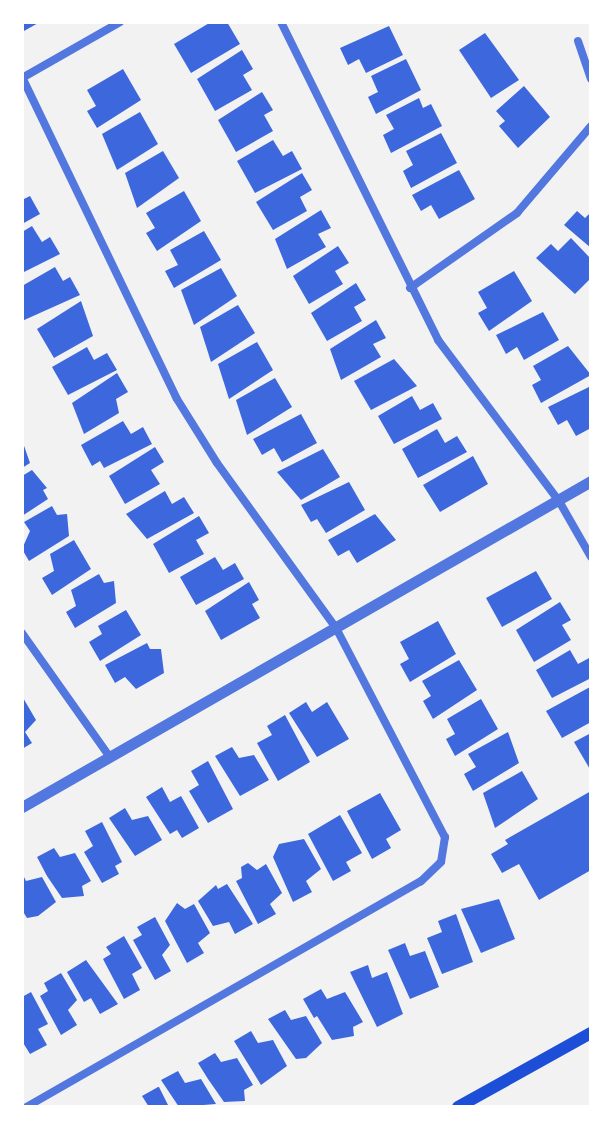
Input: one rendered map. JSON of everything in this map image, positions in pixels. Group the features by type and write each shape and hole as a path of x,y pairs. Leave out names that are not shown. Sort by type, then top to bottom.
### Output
{"main road":[{"path":"458,1107 591,1033"}],"street":[{"path":"26,1107 421,881 441,862 445,837 336,628 217,463 177,399 22,78 120,22"},
{"path":"281,22 438,340 559,501 591,557"},
{"path":"578,41 591,79"},
{"path":"410,288 517,213 591,126"},
{"path":"22,807 591,481"},
{"path":"22,633 109,756"}],"building":[{"path":"22,22 40,22 24,31"},
{"path":"211,22 227,22 240,44 191,73 174,44"},
{"path":"389,26 403,55 366,73 359,59 348,65 340,48"},
{"path":"485,33 519,80 491,98 459,50"},
{"path":"242,50 253,69 243,75 252,90 215,111 197,79"},
{"path":"406,59 421,90 376,114 368,97 378,92 371,76"},
{"path":"123,69 141,100 97,128 87,111 96,106 87,90"},
{"path":"524,86 550,117 518,148 499,126 505,121 496,111"},
{"path":"262,92 273,110 264,115 273,131 236,152 218,120"},
{"path":"419,98 423,108 431,104 442,126 391,153 383,135 394,129 386,115"},
{"path":"140,112 158,144 117,170 102,134"},
{"path":"441,133 457,163 411,188 403,171 413,165 406,151"},
{"path":"273,140 283,156 292,151 302,169 255,193 237,161"},
{"path":"163,151 179,178 137,208 125,173"},
{"path":"459,170 475,199 439,219 431,205 421,211 412,195"},
{"path":"302,173 312,190 300,197 307,211 273,230 256,202"},
{"path":"184,191 201,221 157,251 146,233 155,228 146,213"},
{"path":"30,196 40,214 22,224 22,200"},
{"path":"321,210 331,228 318,234 326,247 287,269 275,239"},
{"path":"577,211 585,218 591,212 591,248 564,225"},
{"path":"32,226 42,242 50,237 60,254 22,273 22,232"},
{"path":"204,231 221,260 174,288 165,271 178,265 170,250"},
{"path":"571,238 591,259 591,278 575,294 536,258 551,244 558,251"},
{"path":"338,246 349,263 335,271 343,284 309,304 293,276"},
{"path":"55,267 63,281 70,277 80,295 22,321 22,286"},
{"path":"221,268 237,296 194,325 181,290"},
{"path":"514,271 532,301 489,331 478,313 487,308 478,292"},
{"path":"356,283 366,300 354,307 362,321 327,341 311,313"},
{"path":"81,301 93,336 54,358 37,329"},
{"path":"238,305 255,333 211,362 200,327"},
{"path":"543,312 559,340 524,360 517,347 506,354 496,335"},
{"path":"376,320 386,338 373,344 381,357 341,380 330,349"},
{"path":"257,342 273,370 229,399 218,364"},
{"path":"568,346 591,375 541,403 532,385 541,380 533,366"},
{"path":"87,347 94,360 107,353 117,370 68,395 52,367"},
{"path":"394,359 417,386 371,410 354,381"},
{"path":"117,373 128,392 116,399 119,413 84,434 72,403"},
{"path":"275,378 292,407 247,435 236,400"},
{"path":"591,386 591,428 576,436 567,420 558,425 548,407"},
{"path":"412,396 420,410 433,403 442,419 394,444 378,416"},
{"path":"301,414 317,443 282,462 274,448 262,455 253,439"},
{"path":"123,421 131,434 143,427 152,444 104,468 100,461 92,466 81,445"},
{"path":"437,429 445,443 457,436 467,452 418,478 402,449"},
{"path":"22,440 30,463 22,468"},
{"path":"155,447 164,462 151,470 160,484 125,504 109,476"},
{"path":"323,449 340,477 301,500 277,472"},
{"path":"473,456 488,484 440,512 423,485"},
{"path":"32,470 47,488 43,490 48,499 22,516 22,476"},
{"path":"349,482 365,510 326,533 317,519 311,522 301,505"},
{"path":"165,491 172,504 184,497 194,513 147,539 126,514"},
{"path":"52,506 57,515 67,514 69,536 29,561 22,549 30,531 24,522"},
{"path":"375,514 396,540 357,563 349,550 338,556 328,540"},
{"path":"199,516 209,533 196,540 204,554 169,573 153,544"},
{"path":"74,540 91,569 52,595 42,578 54,571 50,554"},
{"path":"215,557 223,570 235,563 244,579 196,605 180,577"},
{"path":"536,571 552,599 502,627 486,598"},
{"path":"99,574 104,583 114,581 116,603 75,628 66,612 76,606 71,590"},
{"path":"249,582 259,600 252,604 260,618 221,640 205,611"},
{"path":"560,602 571,620 562,625 571,640 534,662 516,630"},
{"path":"126,610 141,635 100,661 89,642 102,634 98,626"},
{"path":"438,621 456,654 410,682 400,664 409,659 400,642"},
{"path":"147,643 150,649 161,649 164,673 136,689 125,677 115,683 105,665"},
{"path":"570,650 578,664 591,657 591,678 552,698 536,670"},
{"path":"459,660 477,690 433,719 423,701 431,696 422,681"},
{"path":"590,687 591,722 562,738 546,711"},
{"path":"22,696 36,720 25,732 32,743 22,749"},
{"path":"481,699 498,729 455,756 446,739 455,734 447,719"},
{"path":"306,702 312,712 327,702 349,739 317,757 289,713"},
{"path":"285,715 310,762 278,781 257,743 272,735 267,726"},
{"path":"508,732 519,763 473,791 464,774 476,767 468,754"},
{"path":"591,733 591,771 574,742"},
{"path":"232,747 239,758 254,755 269,780 240,796 215,756"},
{"path":"208,761 233,809 208,823 189,791 199,785 191,771"},
{"path":"522,771 538,799 495,828 483,793"},
{"path":"162,787 170,802 181,796 199,828 182,838 177,830 170,834 146,797"},
{"path":"591,791 591,870 539,900 519,864 502,873 491,854 508,844 505,840"},
{"path":"380,793 401,830 386,839 391,848 372,859 347,811"},
{"path":"125,808 132,820 148,816 162,840 135,856 109,818"},
{"path":"340,815 362,853 346,862 351,871 333,881 308,834"},
{"path":"102,822 122,862 115,866 119,874 102,883 84,852 93,846 85,831"},
{"path":"304,839 321,869 306,881 312,892 293,902 273,857 279,844"},
{"path":"54,848 60,857 75,853 91,881 82,886 84,896 62,898 47,876 37,857"},
{"path":"248,863 257,870 266,864 282,893 270,904 276,914 258,924 236,881 242,878 241,867"},
{"path":"22,873 26,881 42,877 56,902 38,916 27,918 22,910"},
{"path":"227,884 253,924 235,934 229,922 213,926 198,901 216,885 218,889"},
{"path":"499,899 515,939 481,953 461,909"},
{"path":"177,903 185,909 194,904 210,933 198,943 204,953 187,963 165,921"},
{"path":"456,914 473,962 442,974 427,938 442,932 438,921"},
{"path":"155,917 170,945 162,955 171,971 155,980 133,940 142,935 137,927"},
{"path":"124,936 142,968 132,974 140,990 124,999 103,959 111,954 106,947"},
{"path":"405,943 410,956 425,951 439,987 410,999 388,950"},
{"path":"86,960 118,1004 100,1014 91,998 84,1002 67,972"},
{"path":"368,965 372,978 387,972 403,1014 377,1027 350,972"},
{"path":"61,973 77,1000 68,1010 77,1025 61,1035 40,996 48,991 44,983"},
{"path":"321,989 327,999 345,992 363,1022 353,1027 354,1036 332,1040 317,1016 314,1018 303,999"},
{"path":"31,992 48,1024 38,1029 47,1045 30,1054 22,1041 22,997"},
{"path":"285,1010 291,1020 306,1016 322,1043 306,1058 296,1059 268,1019"},
{"path":"251,1031 258,1043 273,1040 287,1066 261,1085 234,1041"},
{"path":"215,1053 221,1062 237,1058 253,1085 244,1090 245,1101 224,1102 198,1063"},
{"path":"178,1071 185,1083 201,1079 216,1104 179,1107 161,1080"},
{"path":"159,1087 169,1107 149,1107 142,1096"}]}
